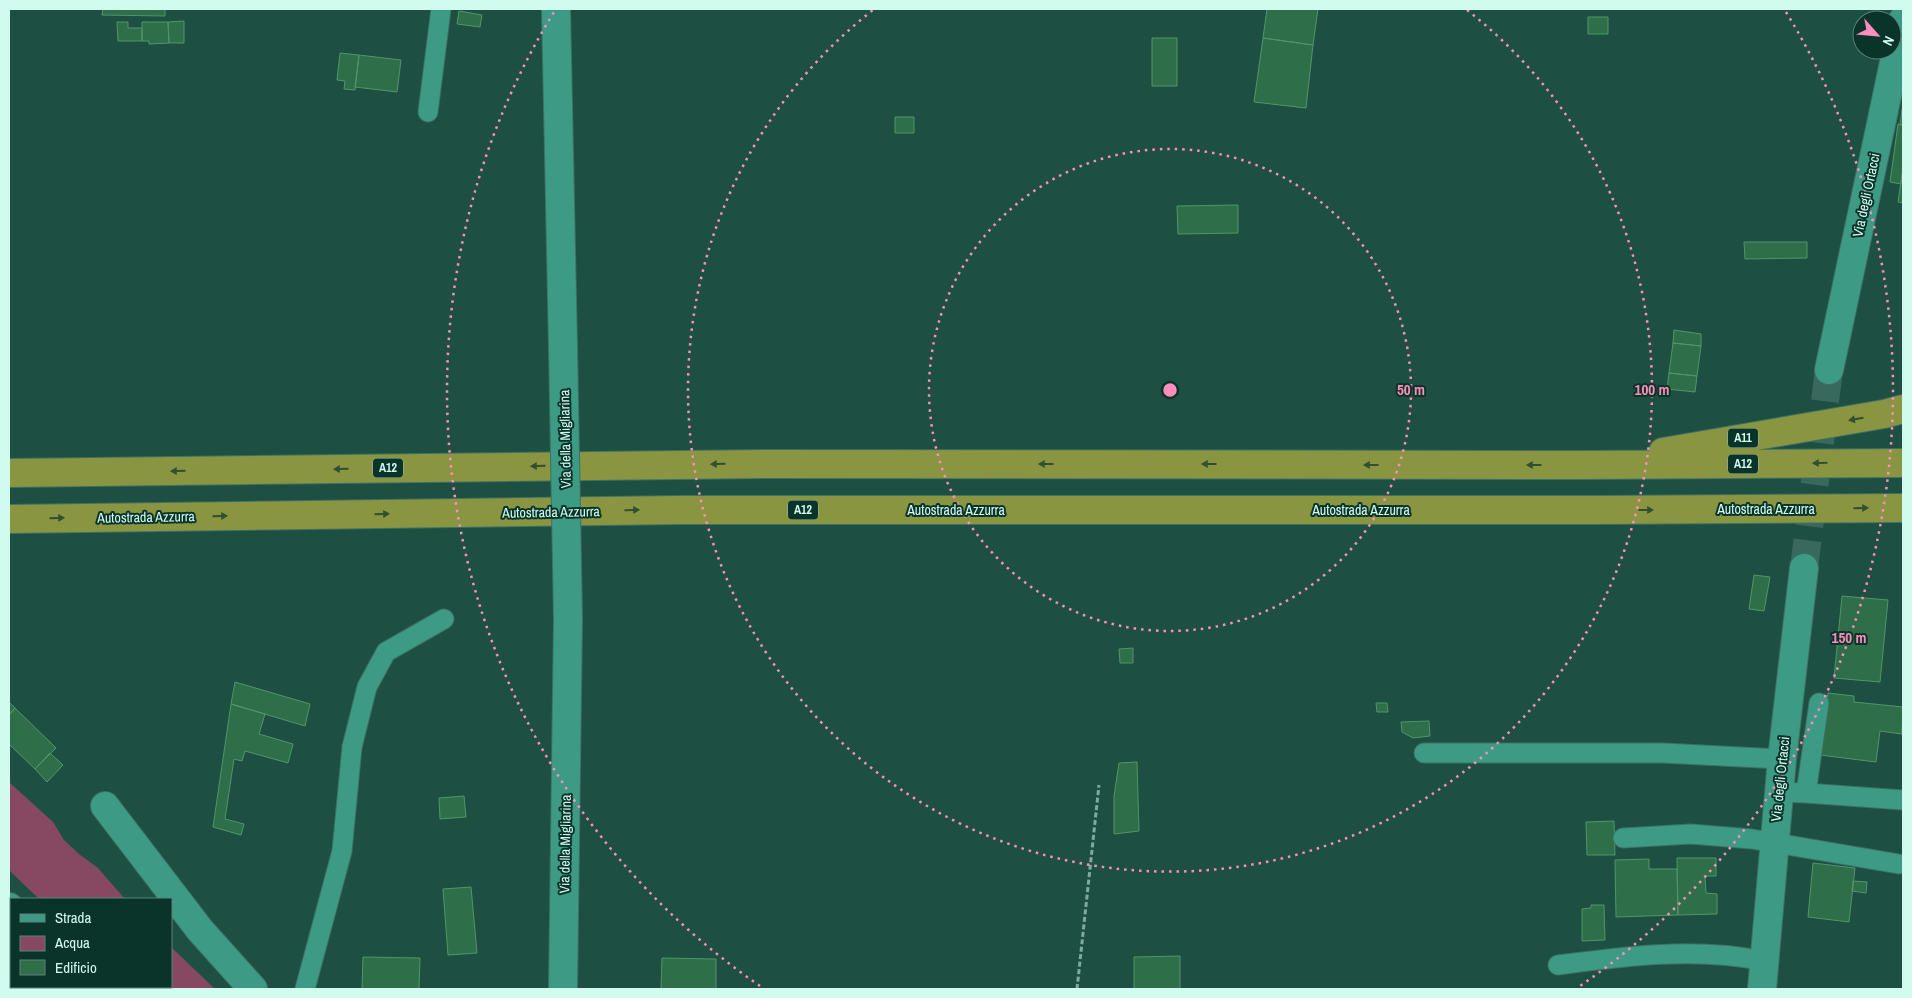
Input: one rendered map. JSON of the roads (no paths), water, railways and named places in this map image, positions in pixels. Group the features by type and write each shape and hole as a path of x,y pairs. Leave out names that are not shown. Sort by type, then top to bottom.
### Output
{"highway":[{"name":"A11","path":"1582,465 1875,416 1903,409"},
{"name":"A12","path":"9,473 767,464 1582,465 1903,462"},
{"name":"Autostrada Azzurra","path":"9,519 679,510 1903,508"}],"street":[{"name":"Via della Migliarina","path":"556,9 568,619 563,989"},
{"name":"Via degli Ortacci","path":"1829,370 1903,20"},
{"name":"Via degli Ortacci","path":"1762,989 1782,759 1804,568"},
{"path":"105,806 200,930 253,989"}],"lane":[{"path":"428,112 441,9"},
{"path":"305,989 342,851 352,747 366,687 386,652 444,618"},
{"path":"1806,793 1819,703"},
{"path":"1424,753 1663,753 1782,759"},
{"path":"1779,792 1903,800"},
{"path":"1623,838 1691,834 1752,839 1898,864"},
{"path":"1558,965 1640,955 1710,954 1743,956 1764,961"}],"water":[{"path":"9,782 53,822 64,840 98,868 124,898 38,898 9,870"},
{"path":"172,948 215,989 130,989 172,988"}],"tunnel":[{"path":"1804,568 1829,370"}]}
